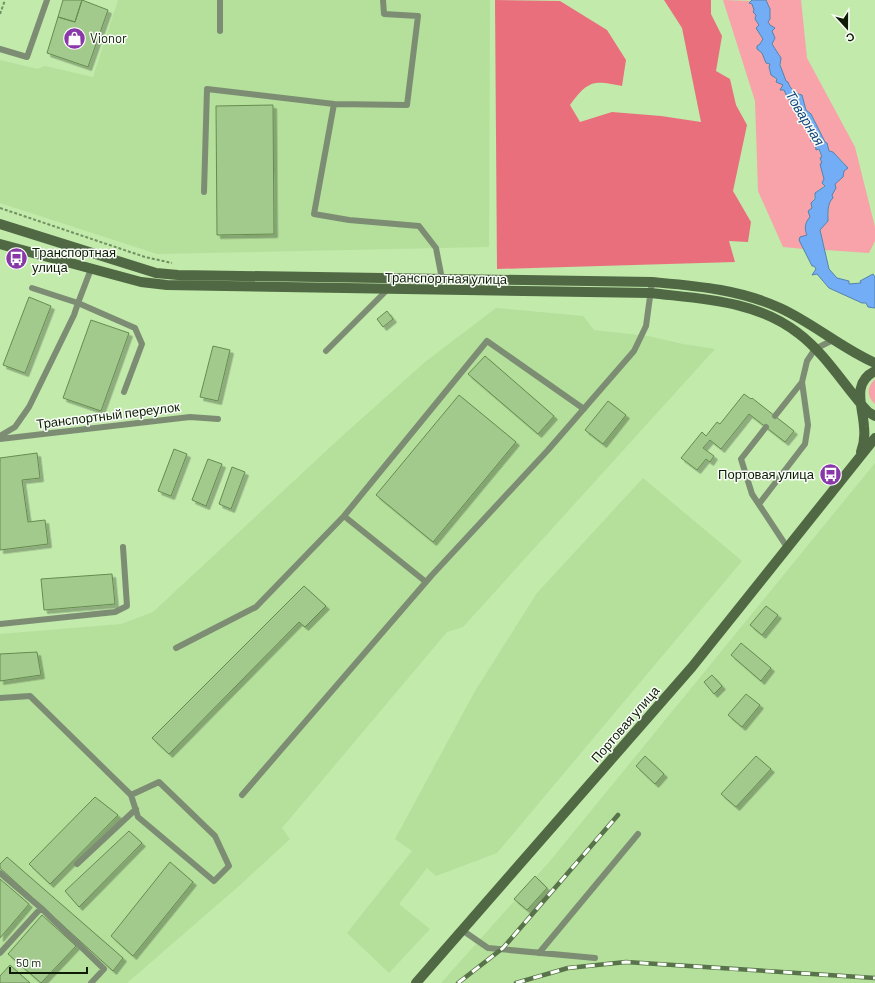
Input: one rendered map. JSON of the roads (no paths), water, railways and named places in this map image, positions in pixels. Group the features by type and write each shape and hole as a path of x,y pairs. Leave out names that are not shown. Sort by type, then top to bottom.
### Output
{"main road":[{"name":"Транспортная улица","path":"0,224 156,273 391,279 652,282 731,291 750,296 793,314 860,356 875,362"},
{"name":"Транспортная улица","path":"0,244 141,282 168,285 389,290 651,293 716,300 753,309 786,324 799,333 868,412 875,416"},
{"path":"859,401 862,382 875,371"},
{"name":"Портовая улица","path":"859,401 864,426 863,445 860,456"},
{"name":"Портовая улица","path":"416,983 692,667 875,438"}],"lane":[{"path":"0,49 27,58 47,0"},
{"path":"220,0 220,31"},
{"path":"204,192 207,89 334,104 407,105 418,16 384,14 383,0"},
{"path":"334,104 314,214 349,220 420,226 436,248 442,279"},
{"path":"0,437 15,427 29,407 74,315 91,269"},
{"path":"326,351 389,290 391,279"},
{"path":"242,795 426,582 548,450 634,351 646,326 652,282"},
{"path":"32,288 78,303 135,328 142,344 124,392"},
{"path":"759,504 805,444 808,425 802,382 807,361 815,350 833,340"},
{"path":"176,648 256,608 344,516 487,341 584,409"},
{"path":"775,416 802,382"},
{"name":"Транспортный переулок","path":"0,437 190,417 218,419"},
{"path":"766,427 741,459 752,494 787,547"},
{"path":"344,516 426,582"},
{"path":"0,624 115,612 127,606 123,547"},
{"path":"0,698 30,696 131,794 138,817 214,881 229,866 215,836 159,782 131,794"},
{"path":"77,864 136,809"},
{"path":"539,953 638,834"},
{"path":"0,873 41,908 104,969 90,983"},
{"path":"0,953 41,908"},
{"path":"462,930 488,948 595,958"}],"water":[{"name":"Товарная","path":"752,0 766,0 770,9 770,19 768,22 775,28 772,31 775,38 772,44 781,58 780,65 786,81 794,91 802,95 806,110 811,114 825,142 827,143 829,151 833,152 848,168 844,171 843,177 835,184 836,188 829,206 828,221 820,230 829,269 837,278 849,281 849,284 861,283 860,281 873,274 875,277 875,308 868,307 866,303 862,303 829,288 817,274 812,275 816,269 812,266 799,240 800,237 807,235 806,226 810,217 808,211 812,208 811,203 815,199 815,193 825,186 822,183 824,179 820,164 822,163 820,158 822,157 819,149 816,150 815,141 810,141 813,138 811,132 806,127 808,122 802,120 797,112 797,109 792,105 784,90 780,90 783,85 776,82 777,79 771,75 769,67 770,64 766,63 762,53 757,49 757,46 763,39 756,28 759,25 755,19 756,15 753,12 754,10 752,4 749,3"}],"railway":[{"path":"458,983 503,948 618,815"},
{"path":"516,983 568,968 626,962 875,978"}],"place":[{"name":"Vionor","path":"75,38"},
{"name":"Транспортная улица","path":"17,259"},
{"name":"Портовая улица","path":"830,474"}]}
